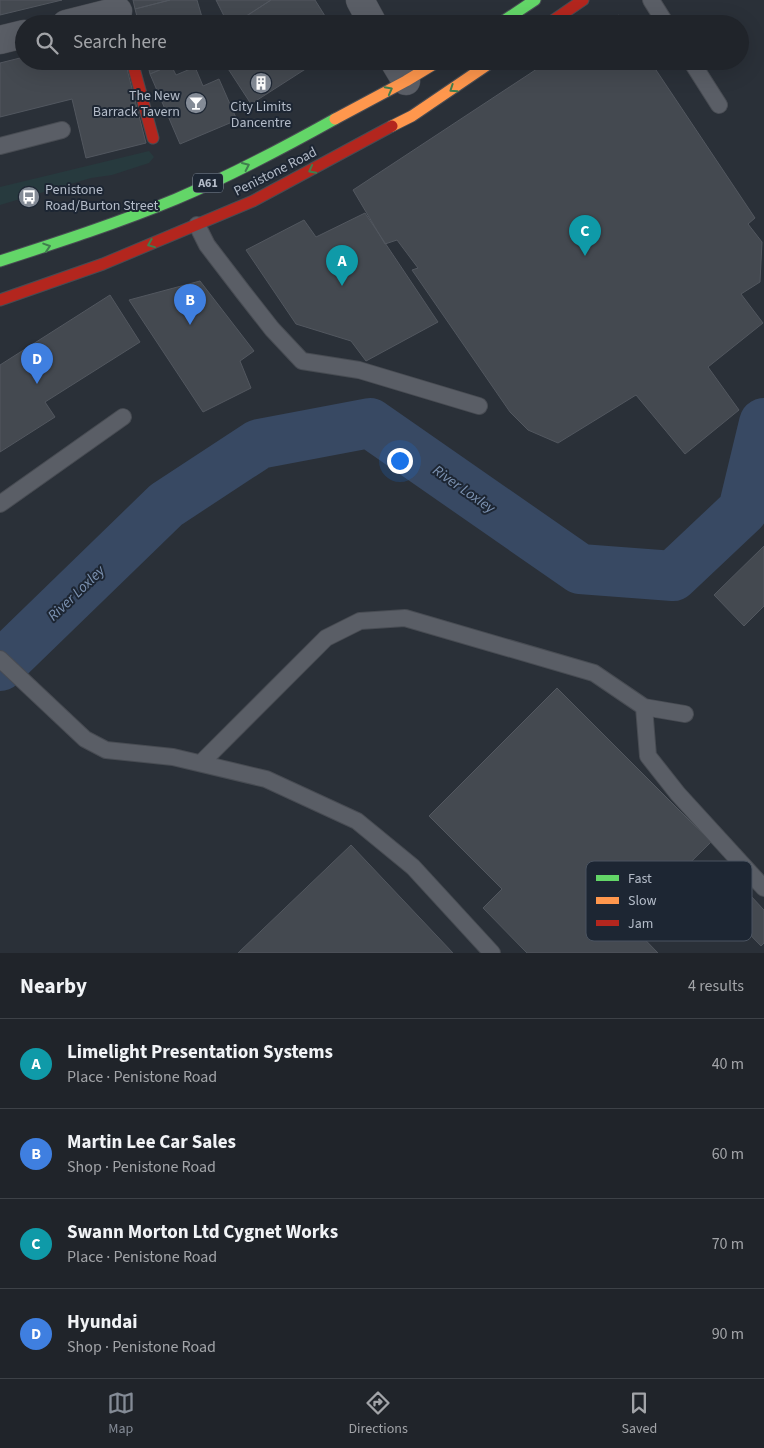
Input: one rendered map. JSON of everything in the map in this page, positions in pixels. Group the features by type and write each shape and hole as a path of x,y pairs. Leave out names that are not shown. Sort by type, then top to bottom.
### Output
{"main road":[{"path":"512,15 534,0"},
{"path":"561,15 583,0"},
{"path":"134,70 153,138"},
{"name":"Penistone Road","path":"0,300 103,264 253,201 412,116 480,70"},
{"name":"Penistone Road","path":"0,261 87,233 176,198 271,154 400,71"}],"street":[{"path":"360,0 368,15"},
{"path":"102,15 118,11"},
{"path":"0,40 15,36"}],"lane":[{"path":"651,0 660,15"},
{"path":"696,70 719,104"},
{"path":"0,146 62,130"},
{"path":"196,225 207,245 272,330 302,361 359,370 480,406"},
{"path":"0,504 123,417"},
{"path":"201,763 326,638 360,620 404,618 594,673 644,707 685,714"},
{"path":"0,658 84,739 106,750 173,757 266,779 357,821 413,867 492,953"},
{"path":"644,707 648,756 678,794 739,861"},
{"path":"752,875 764,888"}],"green space":[{"path":"149,151 154,157 149,163 112,175 91,178 0,205 0,187"}],"building":[{"path":"0,0 62,0 0,15"},
{"path":"133,0 170,0 135,9"},
{"path":"170,0 197,0 201,15 137,15 135,9"},
{"path":"216,0 271,0 248,15 224,15"},
{"path":"271,0 315,0 324,15 248,15"},
{"path":"15,59 15,70 127,70 146,143 86,158 72,99 0,117 0,63"},
{"path":"149,70 159,70 150,74"},
{"name":"The New Barrack Tavern","path":"159,70 174,70 176,75 188,70 196,70 203,86 219,79 237,120 180,144 150,74"},
{"name":"City Limits Dancentre","path":"229,70 304,70 251,104"},
{"path":"535,70 656,70 755,218 748,224 762,242 760,282 741,294 763,323 708,367 739,410 685,454 636,395 558,443 528,430 510,412 412,270 418,268 397,240 385,244 353,190"},
{"path":"365,213 438,322 366,361 351,341 296,324 246,250 304,220 316,237"},
{"path":"200,281 254,351 240,361 251,388 203,412 129,300"},
{"path":"110,295 140,342 45,402 55,417 0,452 0,365"},
{"path":"764,546 764,606 744,626 714,595"},
{"path":"557,688 711,842 692,861 586,861 586,941 646,941 658,953 527,953 483,908 502,889 429,816"},
{"path":"351,845 453,953 238,953"},
{"path":"752,897 764,910 764,943 761,946 752,937"}],"waterway":[{"name":"River Loxley","path":"0,666 166,505 259,444 370,423 580,569 673,576 743,510 764,423"}],"traffic: fast":[{"path":"512,15 535,0"},
{"path":"0,261 110,224 176,199 256,161 335,119"}],"traffic: slow":[{"path":"335,119 424,70"},
{"path":"392,126 412,116 480,70"}],"traffic: jam":[{"path":"561,15 583,0"},
{"path":"134,70 153,138"},
{"path":"0,300 103,264 253,201 392,126"}],"place":[{"name":"City Limits Dancentre","path":"261,83"},
{"name":"The New Barrack Tavern","path":"196,103"},
{"name":"Penistone Road/Burton Street","path":"29,197"},
{"name":"Swann Morton Ltd Cygnet Works","path":"585,256"},
{"name":"Limelight Presentation Systems","path":"342,286"},
{"name":"Martin Lee Car Sales","path":"190,325"},
{"name":"Hyundai","path":"37,384"}]}
